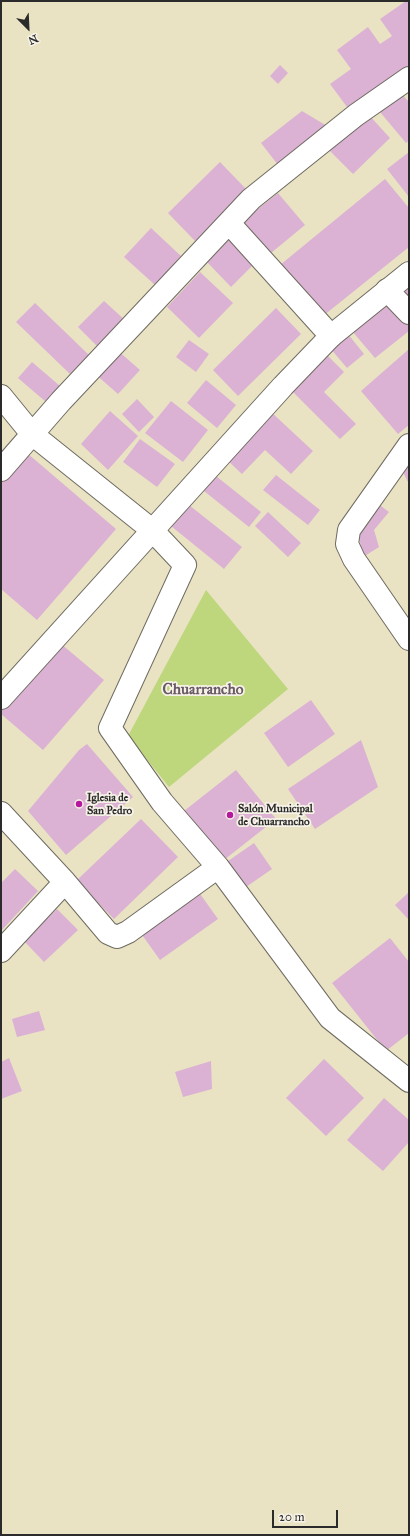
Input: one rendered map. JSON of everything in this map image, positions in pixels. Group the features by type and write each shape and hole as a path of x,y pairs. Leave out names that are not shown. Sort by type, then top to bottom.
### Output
{"street":[{"path":"1,470 61,401 252,199 356,114 409,78"},
{"path":"229,223 331,336"},
{"path":"1,698 152,530 331,336 409,273"},
{"path":"387,290 409,312"},
{"path":"1,396 32,434 152,530 185,565 110,728 162,802 218,867 330,1018 409,1081"},
{"path":"409,445 348,530 347,544 354,559 409,639"},
{"path":"1,813 65,882 108,933 117,936 128,932 218,867"},
{"path":"1,951 65,882"}],"green space":[{"path":"206,590 288,689 169,787 128,736"}],"building":[{"path":"406,1 409,1 409,69 350,111 330,84 351,69 337,50 368,27 380,44 392,36 380,19"},
{"path":"280,65 288,73 278,84 270,76"},
{"path":"402,94 409,102 409,141 406,143 380,112"},
{"path":"302,111 327,126 278,165 261,143"},
{"path":"368,114 390,138 353,174 330,151"},
{"path":"409,152 409,197 387,169"},
{"path":"220,162 247,190 195,241 168,213"},
{"path":"385,179 409,208 409,247 323,316 280,265"},
{"path":"278,193 305,225 265,258 238,225"},
{"path":"151,228 181,256 155,285 124,257"},
{"path":"228,238 254,264 231,287 206,261"},
{"path":"200,272 233,303 199,338 167,307"},
{"path":"409,283 409,302 400,291"},
{"path":"104,301 126,321 100,349 78,327"},
{"path":"389,301 409,325 409,331 375,358 352,331"},
{"path":"35,303 89,355 70,374 16,322"},
{"path":"276,308 301,334 238,396 213,370"},
{"path":"348,334 364,354 347,368 330,348"},
{"path":"189,340 209,354 196,372 176,357"},
{"path":"116,349 140,370 118,394 94,373"},
{"path":"409,349 409,425 398,434 361,391"},
{"path":"328,356 344,372 324,392 356,424 340,439 292,391"},
{"path":"32,362 60,386 46,402 18,378"},
{"path":"206,380 236,405 217,428 187,403"},
{"path":"137,399 154,417 139,432 122,414"},
{"path":"171,401 208,430 183,462 145,433"},
{"path":"110,411 138,436 108,470 81,444"},
{"path":"270,411 313,451 291,474 265,450 242,474 226,459"},
{"path":"140,439 175,464 157,487 123,462"},
{"path":"27,453 116,529 37,620 1,589 1,483"},
{"path":"409,467 409,484 402,470"},
{"path":"276,475 320,510 308,525 263,490"},
{"path":"216,476 261,512 249,527 204,491"},
{"path":"377,503 389,512 374,530 379,547 363,557 357,527"},
{"path":"189,505 242,547 224,569 171,526"},
{"path":"268,512 301,543 288,557 255,526"},
{"path":"60,643 104,680 43,750 1,714 1,711"},
{"path":"311,700 335,734 288,767 264,733"},
{"path":"361,740 378,787 315,829 288,789"},
{"name":"Iglesia de San Pedro","path":"87,744 133,797 66,855 28,811 79,750"},
{"name":"Salón Municipal de Chuarrancho","path":"236,770 276,819 224,860 184,811"},
{"path":"141,819 178,857 114,919 76,881"},
{"path":"254,843 272,869 246,887 228,861"},
{"path":"15,869 38,891 1,931 1,883"},
{"path":"198,891 218,919 160,960 140,932"},
{"path":"409,892 409,920 395,905"},
{"path":"57,909 78,930 44,962 24,941"},
{"path":"390,938 409,962 409,1033 386,1051 332,983"},
{"path":"39,1011 45,1030 17,1037 12,1019"},
{"path":"9,1058 22,1091 1,1099 1,1062"},
{"path":"324,1059 364,1098 326,1136 286,1098"},
{"path":"211,1061 212,1089 183,1097 175,1072"},
{"path":"384,1098 409,1120 409,1142 383,1171 347,1140"}],"place":[{"name":"Iglesia de San Pedro","path":"79,804"},
{"name":"Salón Municipal de Chuarrancho","path":"230,815"}],"district":[{"name":"Chuarrancho","path":"203,690"}]}
